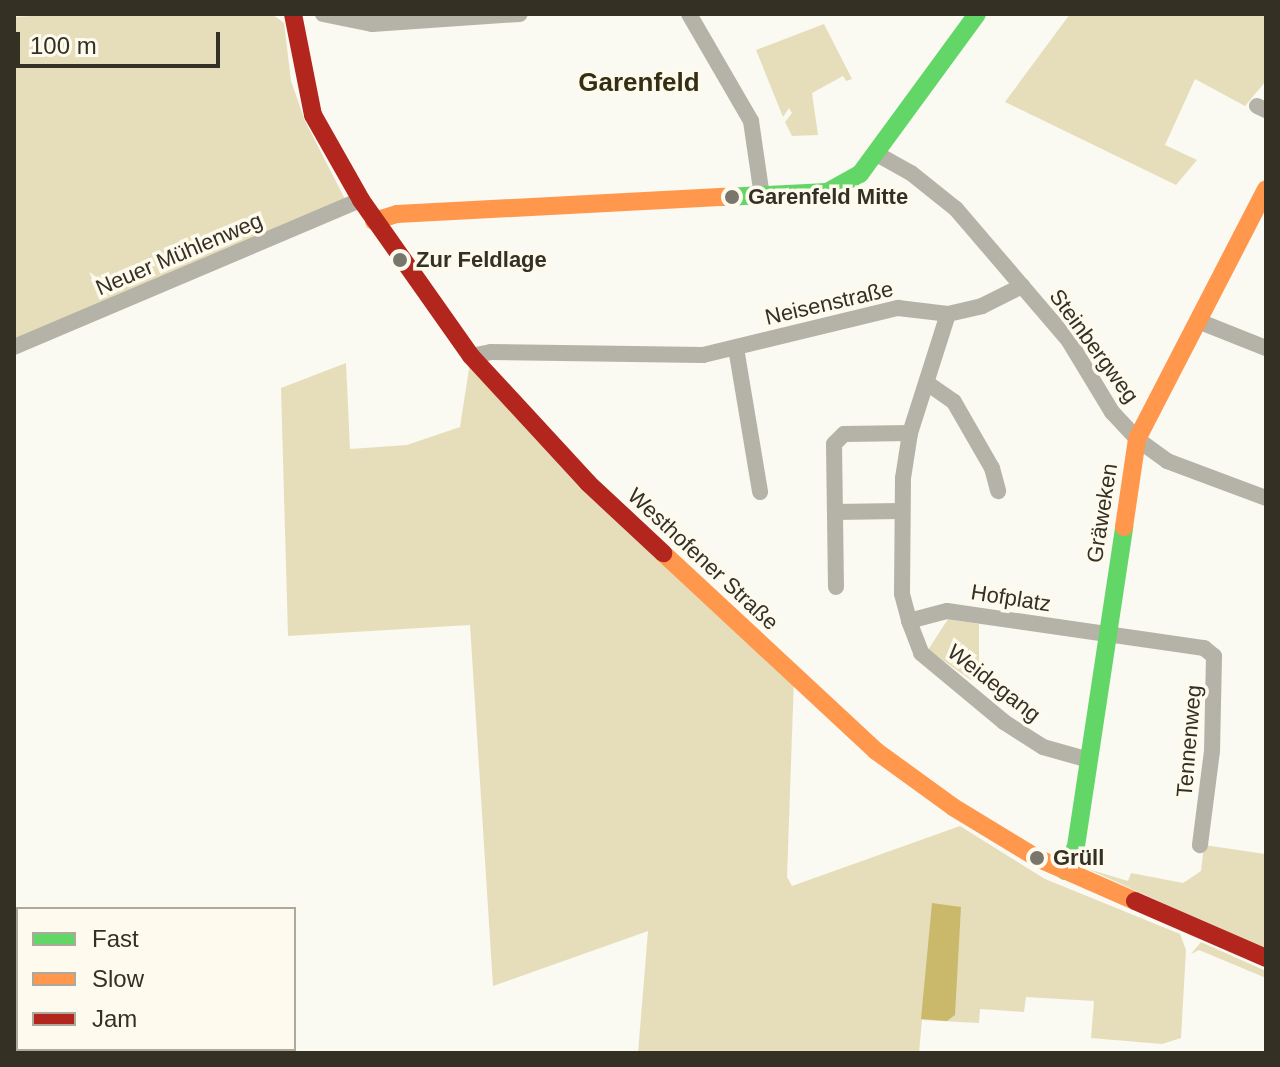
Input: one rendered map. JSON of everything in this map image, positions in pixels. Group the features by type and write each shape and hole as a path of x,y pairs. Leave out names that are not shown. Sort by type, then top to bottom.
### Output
{"street":[{"name":"Westhofener Straße","path":"294,14 313,115 374,221 471,356 588,483 876,751 953,807 1065,871 1266,958"},
{"path":"323,14 372,24 520,14"},
{"path":"689,14 751,121 762,196"},
{"path":"374,221 397,214 762,196 838,188 860,174 977,14"},
{"name":"Steinbergweg","path":"875,153 911,173 956,209 1022,286 1137,439 1167,461 1266,498"},
{"name":"Gräweken","path":"1065,871 1076,846 1137,439 1266,189"},
{"name":"Neuer Mühlenweg","path":"14,347 361,200"},
{"name":"Neisenstraße","path":"471,356 491,352 703,355 898,308 948,314 982,306 1022,286"},
{"name":"Weidegang","path":"948,314 910,433 900,511 902,594 909,621 921,653 1004,722 1043,747 1089,760"},
{"path":"1198,321 1266,348"},
{"path":"736,348 760,492"},
{"path":"927,383 954,402 992,468 998,491"},
{"path":"836,587 838,438 910,433"},
{"path":"835,512 900,511"},
{"name":"Hofplatz","path":"909,621 947,611 1107,635"},
{"name":"Tennenweg","path":"1107,635 1204,648 1218,661 1200,845"}],"shaded area":[{"path":"65,14 272,14 284,23 291,81 305,121 346,201 14,341 14,17"},
{"path":"1070,14 1266,14 1266,81 1245,106 1195,79 1165,145 1197,160 1176,185 1005,102"},
{"path":"824,24 852,79 846,81 843,76 812,93 818,135 792,136 785,122 792,113 789,108 783,117 756,50"},
{"path":"471,356 794,678 787,877 792,886 960,826 1045,879 1180,934 1186,950 1181,1038 1162,1044 1091,1038 1094,1001 1026,997 1024,1012 980,1009 979,1023 922,1020 919,1053 638,1053 648,931 493,986 470,625 288,636 281,388 346,363 350,449 407,445 460,427"},
{"path":"948,619 979,624 979,670 971,680 928,650"},
{"path":"1204,845 1265,854 1266,847 1266,950 1088,869 1128,881 1131,873 1183,883 1201,871"},
{"path":"932,903 961,907 955,1015 947,1021 921,1019"},
{"path":"1201,942 1266,971 1266,978 1199,950 1191,954"}],"traffic: fast":[{"path":"725,197 827,192 860,174 977,14"},
{"path":"1065,871 1076,846 1124,527"}],"traffic: slow":[{"path":"1124,527 1137,439 1266,189"},
{"path":"374,221 397,214 725,197"},
{"path":"663,553 876,751 953,807 1037,858 1135,901"}],"traffic: jam":[{"path":"293,14 313,115 361,200 471,356 588,483 663,553"},
{"path":"1135,901 1266,958"}],"place":[{"name":"Garenfeld Mitte","path":"732,197"},
{"name":"Zur Feldlage","path":"400,260"},
{"name":"Grüll","path":"1037,858"}],"district":[{"name":"Garenfeld","path":"639,83"}]}
